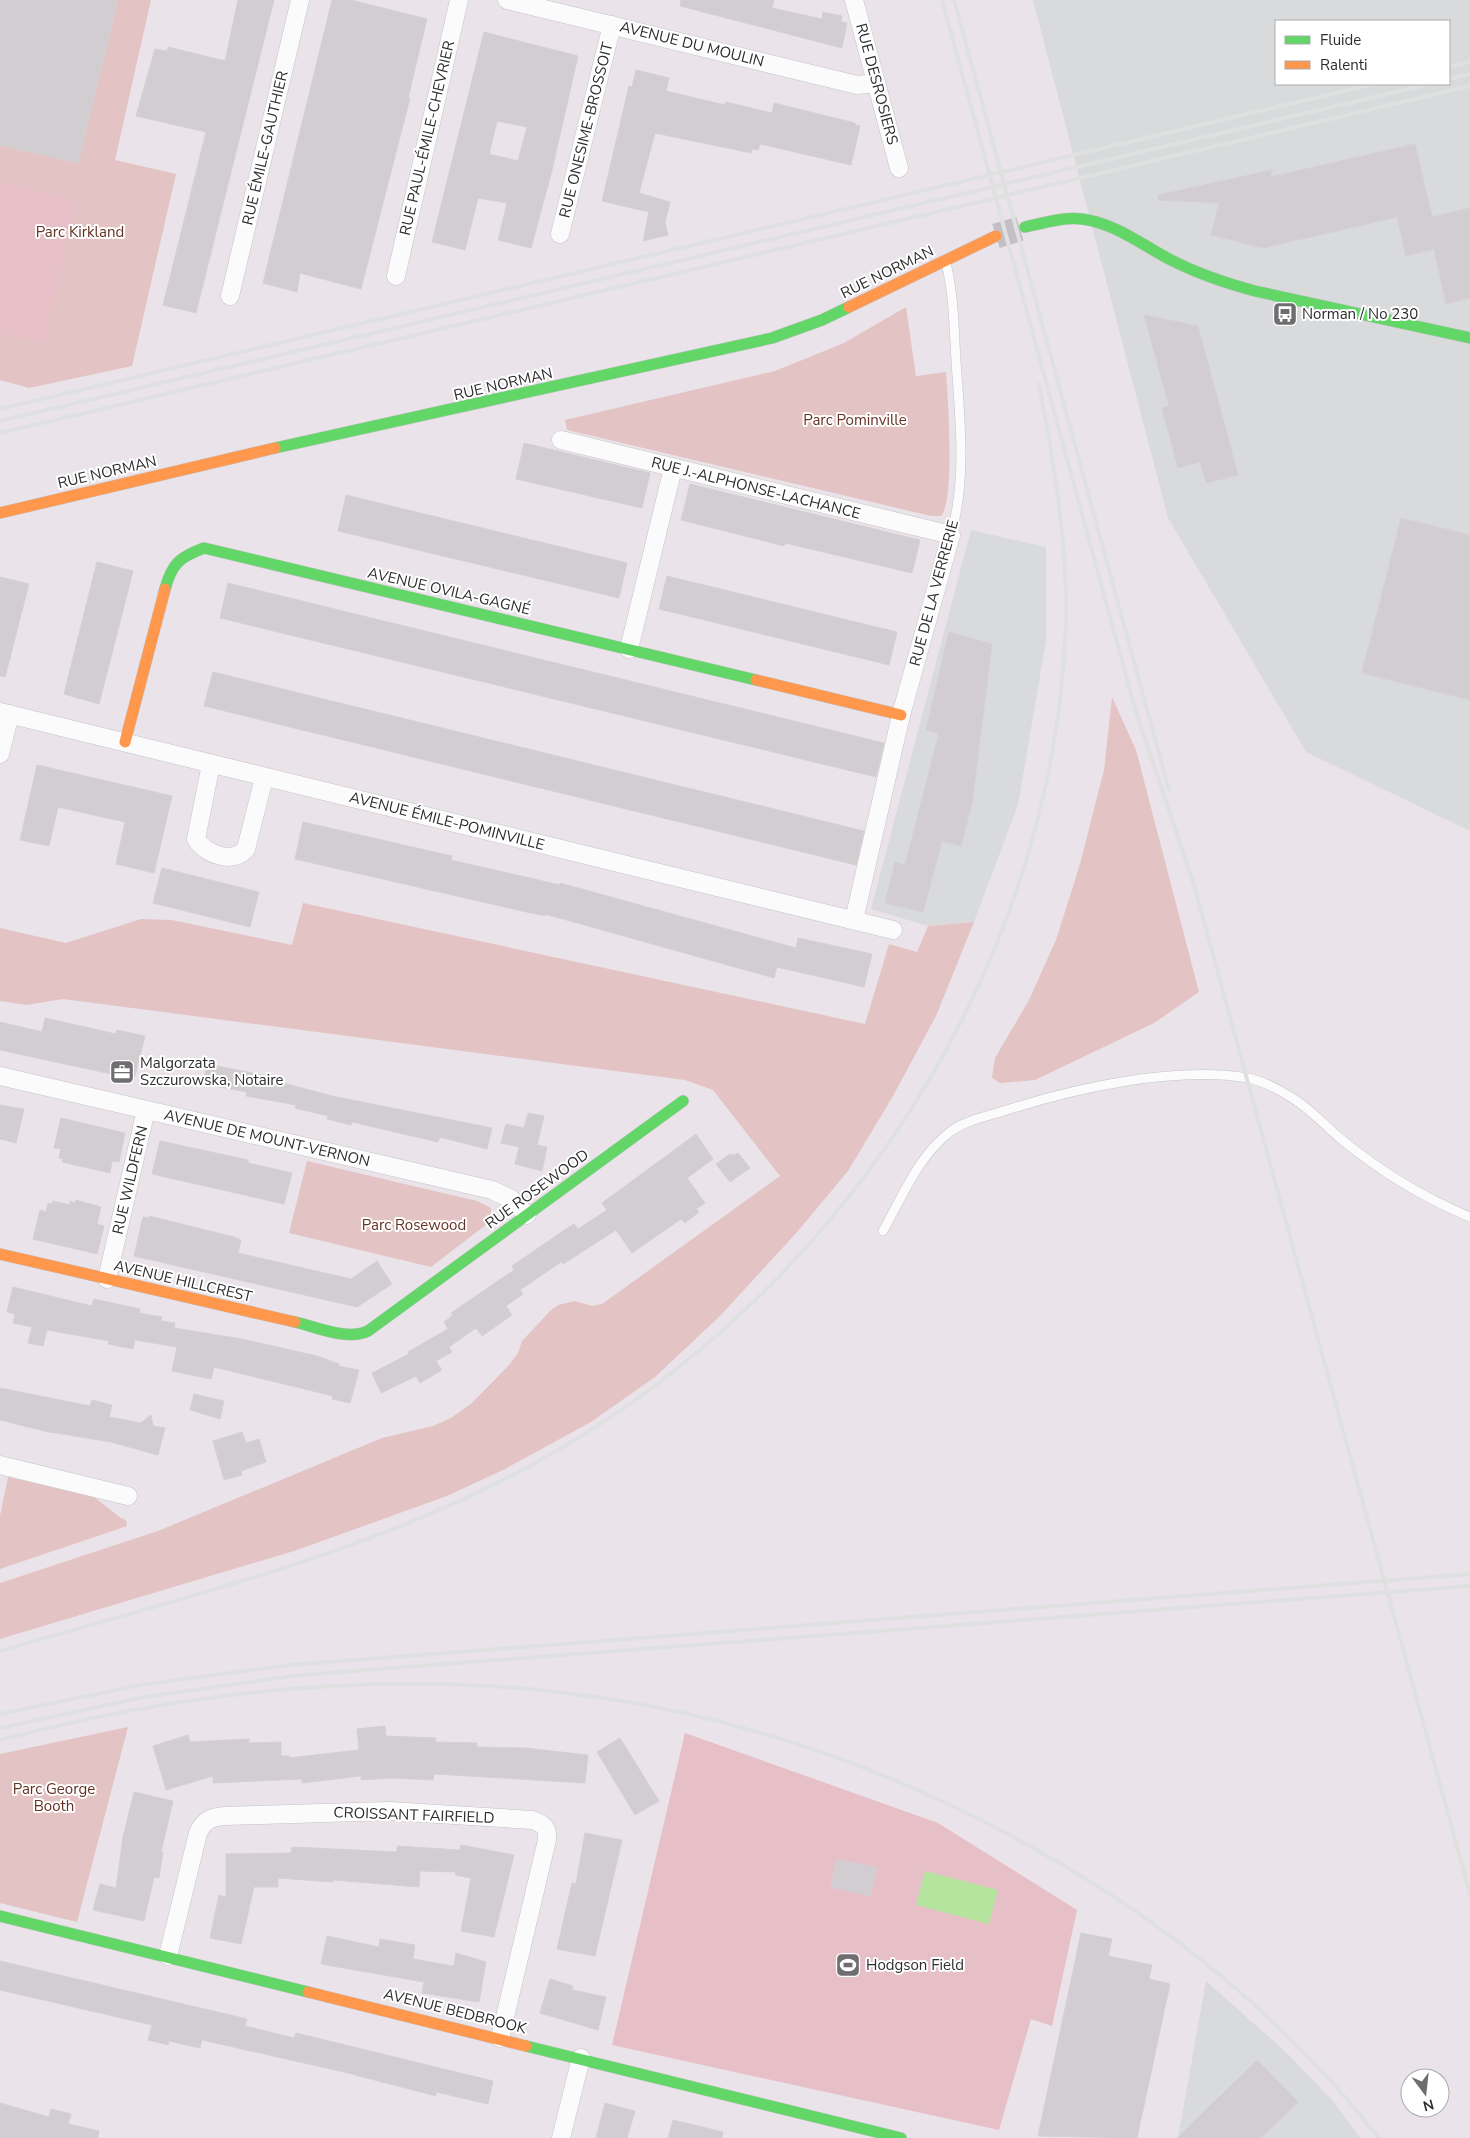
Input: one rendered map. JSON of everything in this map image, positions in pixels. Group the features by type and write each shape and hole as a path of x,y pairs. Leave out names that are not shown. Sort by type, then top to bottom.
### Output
{"street":[{"name":"RUE ÉMILE-GAUTHIER","path":"230,296 300,0"},
{"name":"RUE PAUL-ÉMILE-CHEVRIER","path":"396,276 459,0"},
{"name":"AVENUE DU MOULIN","path":"507,0 857,85 876,83"},
{"name":"RUE DESROSIERS","path":"854,0 898,168"},
{"name":"RUE ONESIME-BROSSOIT","path":"560,234 612,25"},
{"path":"1026,227 1068,219 1094,221 1122,233 1184,267 1222,282 1470,338"},
{"name":"RUE NORMAN","path":"0,513 254,453 772,338 822,320 996,236"},
{"name":"RUE J.-ALPHONSE-LACHANCE","path":"561,440 951,535"},
{"path":"629,649 672,468"},
{"name":"RUE DE LA VERRERIE","path":"854,920 901,714 951,535"},
{"name":"AVENUE OVILA-GAGNÉ","path":"126,742 168,577 177,561 197,549 211,549 901,714"},
{"path":"0,754 5,713"},
{"name":"AVENUE ÉMILE-POMINVILLE","path":"5,713 264,778 893,930"},
{"path":"211,764 196,839 204,849 219,855 234,857 246,849 264,778"},
{"name":"AVENUE DE MOUNT-VERNON","path":"0,1076 492,1190 511,1198 527,1215"},
{"name":"RUE ROSEWOOD","path":"359,1335 368,1331 683,1101"},
{"name":"RUE WILDFERN","path":"107,1279 146,1110"},
{"name":"AVENUE HILLCREST","path":"0,1254 336,1332 359,1335"},
{"path":"0,1465 128,1496"},
{"name":"CROISSANT FAIRFIELD","path":"168,1956 198,1833 210,1818 371,1811 532,1820 544,1825 547,1829 548,1840 500,2038"},
{"name":"AVENUE BEDBROOK","path":"0,1916 682,2082 695,2088 901,2138"},
{"path":"562,2138 581,2058"}],"lane":[{"name":"RUE DE LA VERRERIE","path":"945,260 951,297 961,442 959,496 951,535"},
{"path":"883,1231 926,1158 938,1142 952,1130 979,1119 1070,1091 1143,1080 1215,1076 1251,1079 1290,1096 1376,1166 1436,1201 1470,1217"}],"shaded area":[{"path":"1033,0 1470,0 1470,831 1306,752 1168,518"},
{"path":"0,182 76,199 44,343 0,333"},
{"path":"971,530 1046,547 1046,641 1018,805 974,922 928,926 871,909"},
{"name":"Hodgson Field","path":"685,1733 938,1823 1077,1910 1052,2026 1031,2019 999,2130 612,2045"},
{"path":"925,1871 998,1890 989,1924 916,1905"},
{"path":"1206,1981 1289,2055 1331,2099 1361,2138 1178,2138"}],"green space":[{"name":"Parc Kirkland","path":"0,0 151,0 115,160 176,174 132,366 29,388 0,380"},
{"name":"Parc Pominville","path":"906,307 916,376 946,372 949,470 948,491 941,516 931,516 567,430 565,420 775,371 844,343"},
{"path":"1112,697 1136,750 1199,992 1154,1023 1035,1080 1000,1083 992,1078 995,1058 1029,1000 1056,940 1080,864 1104,770"},
{"path":"303,903 865,1024 889,944 917,952 928,926 974,922 936,1016 893,1096 848,1171 798,1231 721,1315 655,1377 591,1422 503,1470 447,1496 294,1551 0,1639 0,1583 158,1531 382,1438 433,1426 451,1418 472,1403 510,1364 518,1353 522,1341 551,1310 558,1305 575,1301 592,1306 602,1304 780,1176 713,1090 685,1080 63,999 27,1005 0,1001 0,928 66,943 141,919 172,920 292,945"},
{"name":"Parc Rosewood","path":"307,1161 477,1201 491,1208 491,1221 431,1267 289,1233"},
{"path":"8,1477 94,1497 126,1520 127,1526 0,1569 0,1516"},
{"name":"Parc George Booth","path":"128,1727 77,1922 0,1903 0,1754"}],"building":[{"path":"0,0 118,0 78,163 0,145"},
{"path":"238,0 274,0 196,313 163,305 206,132 136,116 155,49 167,51 168,47 225,61"},
{"path":"332,0 351,0 427,19 408,98 410,98 361,289 300,273 297,292 263,283"},
{"path":"681,0 774,0 772,8 822,19 823,12 842,16 841,22 847,23 842,48 680,6"},
{"path":"484,32 578,56 552,170 531,248 498,240 507,203 478,198 465,250 432,242","holes":["497,121 527,127 518,161 489,154"]},
{"path":"636,70 669,78 666,91 725,105 726,102 772,113 774,103 855,123 855,125 860,126 851,165 760,144 758,150 752,149 751,153 655,133 639,193 670,202 665,222 668,235 643,241 649,212 602,201 629,86 632,87"},
{"path":"1415,144 1432,217 1470,208 1470,298 1446,304 1434,249 1406,256 1397,217 1263,248 1211,235 1219,203 1158,200 1158,195 1272,170 1270,177"},
{"path":"1144,315 1198,326 1238,475 1206,483 1200,462 1178,468 1162,408 1169,406"},
{"path":"524,443 650,473 642,508 516,479"},
{"path":"690,484 920,540 912,573 785,543 784,546 681,520"},
{"path":"346,495 627,563 619,598 338,531"},
{"path":"1401,518 1470,535 1470,700 1362,673"},
{"path":"97,562 133,571 99,704 64,694"},
{"path":"667,576 897,632 889,665 659,609"},
{"path":"0,577 29,584 5,677 0,676"},
{"path":"228,583 884,743 876,777 220,618"},
{"path":"949,632 992,644 972,803 961,846 942,841 923,912 885,903 895,862 905,865 939,733 926,730"},
{"path":"213,672 864,831 856,865 204,706"},
{"path":"37,765 172,796 154,873 116,864 125,822 58,807 49,846 20,840"},
{"path":"303,822 452,856 451,860 560,885 560,883 796,948 798,938 872,954 864,987 777,967 774,978 545,914 545,916 522,911 295,859"},
{"path":"162,868 259,892 250,927 153,903"},
{"path":"45,1018 116,1034 117,1030 145,1036 135,1076 126,1074 125,1077 0,1050 0,1022 42,1032"},
{"path":"207,1064 273,1077 272,1080 332,1096 492,1128 487,1149 440,1137 438,1142 352,1122 351,1125 327,1119 328,1116 295,1108 296,1105 246,1096 247,1092 203,1084"},
{"path":"0,1105 24,1109 16,1143 0,1139"},
{"path":"528,1113 544,1116 537,1145 547,1147 542,1171 515,1164 519,1147 501,1143 506,1124 524,1128"},
{"path":"61,1118 125,1133 119,1162 112,1161 110,1173 62,1162 63,1159 59,1158 61,1149 54,1148"},
{"path":"696,1134 713,1159 687,1178 705,1203 696,1209 699,1212 685,1223 681,1219 632,1253 616,1230 563,1264 561,1262 520,1290 523,1294 506,1306 512,1315 482,1336 476,1328 449,1347 452,1352 436,1361 442,1370 420,1383 416,1376 381,1393 372,1373 409,1354 408,1352 448,1329 444,1322 453,1315 451,1313 514,1270 512,1266 566,1229 574,1224 578,1229 607,1210 602,1203"},
{"path":"160,1141 248,1160 248,1163 292,1173 284,1204 152,1174"},
{"path":"738,1153 750,1168 730,1182 716,1164 730,1154"},
{"path":"76,1200 101,1207 97,1224 104,1226 97,1254 33,1239 40,1210 46,1212 48,1203 52,1204 53,1201 70,1205 70,1201 75,1203"},
{"path":"149,1216 234,1237 241,1240 238,1253 351,1279 377,1261 392,1284 357,1307 134,1256 143,1217 149,1218"},
{"path":"13,1287 92,1306 94,1299 140,1309 139,1313 162,1317 161,1321 175,1323 174,1328 242,1339 317,1356 339,1364 338,1366 359,1370 350,1403 332,1399 333,1396 214,1367 211,1379 172,1371 177,1347 135,1340 133,1349 108,1344 109,1341 47,1330 43,1346 28,1343 32,1327 13,1323 15,1314 7,1312"},
{"path":"0,1388 90,1406 92,1400 112,1405 109,1417 141,1423 151,1415 153,1426 165,1428 158,1455 111,1442 44,1431 0,1420"},
{"path":"194,1394 224,1401 220,1419 190,1410"},
{"path":"242,1432 246,1443 259,1439 266,1462 241,1471 242,1475 224,1480 213,1441"},
{"path":"385,1726 386,1736 436,1738 435,1742 477,1743 477,1747 525,1748 588,1755 585,1783 434,1774 433,1780 391,1778 361,1780 361,1776 302,1783 302,1779 213,1783 213,1776 166,1790 153,1746 188,1735 190,1742 249,1739 249,1743 281,1742 281,1756 289,1756 289,1758 359,1750 357,1729"},
{"path":"620,1738 659,1801 635,1815 597,1752"},
{"path":"134,1792 173,1801 161,1852 163,1852 159,1878 154,1877 144,1921 93,1910 100,1884 116,1888 123,1837"},
{"path":"585,1833 622,1840 595,1956 557,1949 572,1883 576,1884"},
{"path":"461,1845 514,1855 494,1937 461,1931 471,1878 455,1875 456,1872 420,1871 419,1887 333,1880 333,1882 278,1878 278,1887 254,1887 241,1944 210,1938 219,1895 226,1897 226,1854 291,1853 292,1847 397,1852 397,1846 460,1850"},
{"path":"837,1859 877,1868 870,1896 831,1887"},
{"path":"1081,1933 1112,1939 1108,1956 1152,1965 1149,1979 1170,1984 1137,2138 1038,2136"},
{"path":"327,1936 379,1947 380,1939 415,1945 413,1959 454,1966 456,1953 486,1962 479,2002 422,1993 424,1982 321,1964"},
{"path":"0,1961 247,2019 245,2026 294,2038 296,2033 493,2081 488,2104 436,2092 436,2096 344,2072 202,2040 200,2048 169,2041 168,2045 148,2040 152,2025 0,1990"},
{"path":"550,1979 573,1986 572,1990 606,1997 598,2030 540,2013"},
{"path":"1257,2060 1298,2102 1261,2138 1177,2138"},
{"path":"0,2103 49,2117 51,2109 71,2114 68,2124 99,2131 98,2138 0,2138"},
{"path":"605,2103 635,2111 627,2138 596,2138"},
{"path":"673,2120 723,2132 722,2138 668,2138"}],"tunnel":[{"path":"996,236 1025,227"}],"railway":[{"path":"942,0 1135,709 1193,882 1470,1894"},
{"path":"954,0 1169,790"},
{"path":"1450,67 1470,62"},
{"path":"1450,79 1470,74"},
{"path":"0,409 1370,85"},
{"path":"0,421 1425,85"},
{"path":"0,433 1470,86"},
{"path":"0,1651 194,1596 323,1555 386,1532 448,1506 509,1477 621,1410 724,1329 817,1235 896,1132 963,1019 1014,898 1048,772 1065,642 1066,609 1060,512 1039,384"},
{"path":"0,1714 140,1685 290,1665 1470,1574"},
{"path":"0,1728 144,1697 301,1675 1470,1586"},
{"path":"0,1740 138,1709 275,1690 409,1684 542,1690 672,1711 802,1745 929,1795 1056,1861 1102,1889 1189,1950 1231,1984 1308,2057 1379,2138"}],"traffic: fast":[{"path":"1025,227 1068,219 1094,221 1116,229 1179,264 1233,285 1470,338"},
{"path":"275,448 772,338 822,320 849,307"},
{"path":"165,589 171,573 178,562 204,548 756,680"},
{"path":"295,1322 341,1334 351,1335 368,1331 683,1101"},
{"path":"0,1916 308,1992"},
{"path":"526,2046 901,2138"}],"traffic: slow":[{"path":"849,307 996,236"},
{"path":"0,513 275,448"},
{"path":"125,742 165,589"},
{"path":"756,680 901,715"},
{"path":"0,1254 295,1322"},
{"path":"308,1992 526,2046"}],"place":[{"name":"Norman / No 230","path":"1285,314"},
{"name":"Malgorzata Szczurowska, Notaire","path":"122,1072"},
{"name":"Hodgson Field","path":"848,1965"}]}
